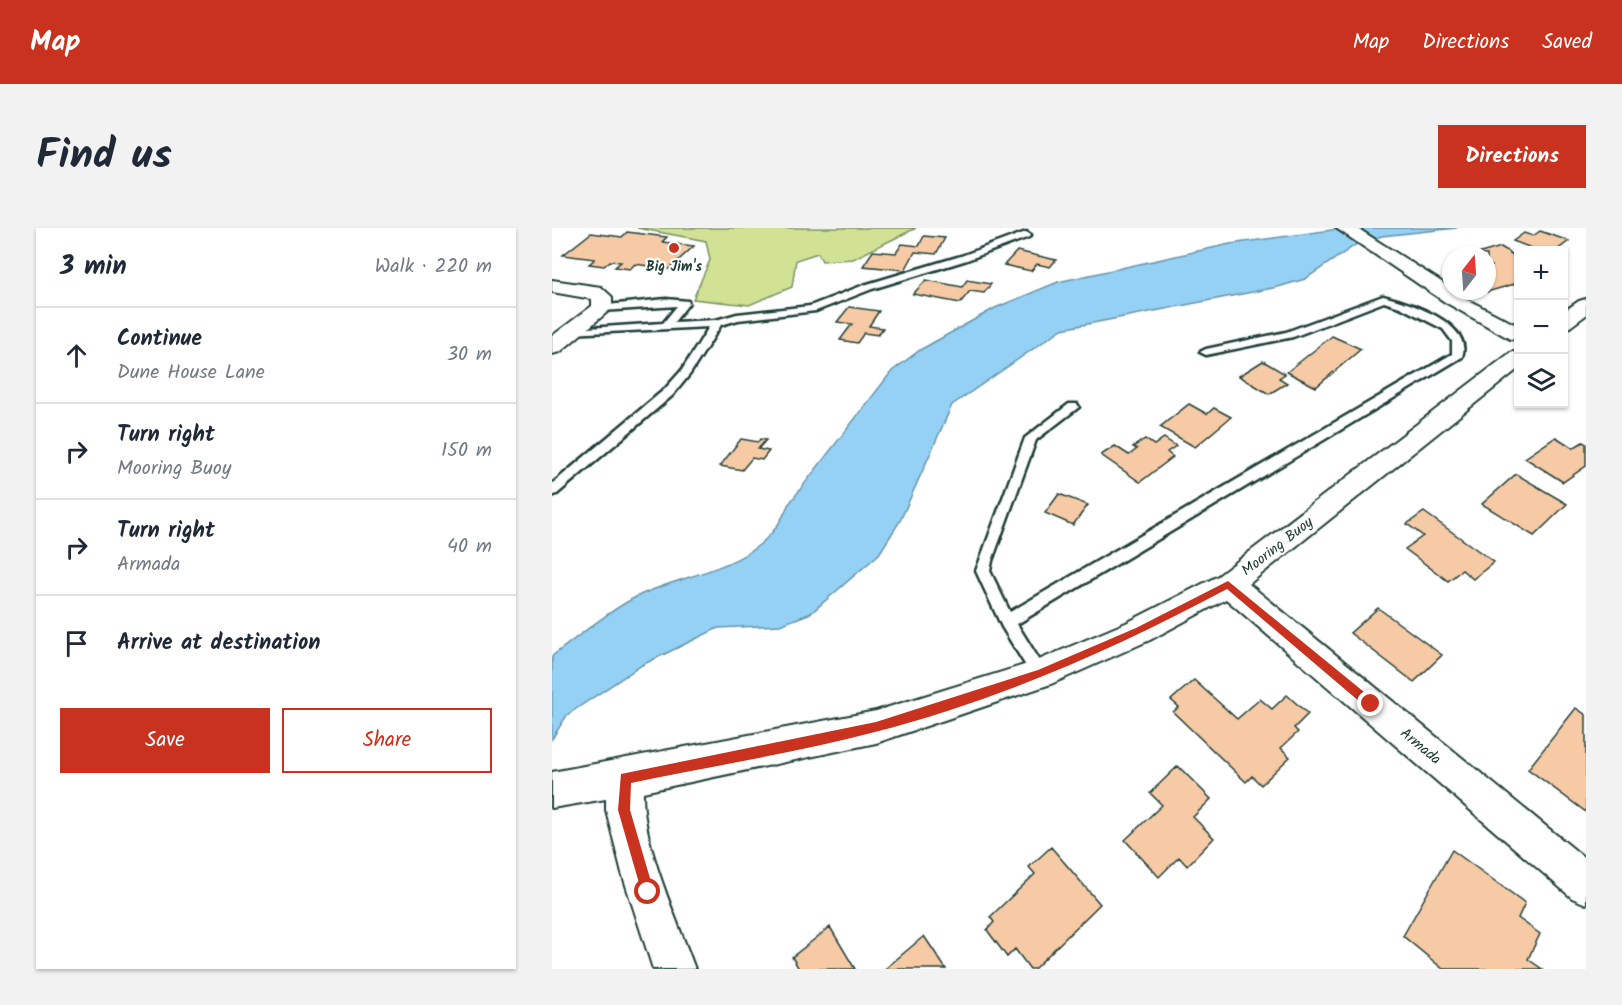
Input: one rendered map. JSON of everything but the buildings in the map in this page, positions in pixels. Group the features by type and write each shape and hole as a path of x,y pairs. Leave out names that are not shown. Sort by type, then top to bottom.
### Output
{"street":[{"path":"1345,228 1452,298 1514,332"},
{"path":"552,286 594,291 602,297 602,308 552,347"},
{"path":"1568,319 1586,305"},
{"name":"Mooring Buoy","path":"552,790 625,778 876,727 1040,674 1139,631 1228,584 1514,361"},
{"name":"Armada","path":"1228,584 1586,884"},
{"path":"625,778 624,810 641,873 674,969"}],"lane":[{"path":"573,332 717,323 737,317 812,309 868,287 983,252 1026,236"},
{"path":"1007,622 1458,355 1457,341 1447,327 1404,305 1383,299 1289,335 1206,352"},
{"path":"602,308 666,302 684,303 666,326"},
{"path":"552,491 669,392 686,372 717,323"},
{"path":"1040,674 1007,622 983,571 1031,438 1072,407"}],"green space":[{"path":"637,228 916,228 853,259 822,261 818,253 796,260 792,287 749,305 693,299 710,260 706,241"}],"water":[{"path":"1346,228 1457,228 1382,236 1357,244 1305,279 1278,287 1062,329 952,405 900,521 879,554 811,613 780,625 718,628 642,665 567,715 552,739 552,656 619,607 642,594 727,564 763,542 777,526 788,505 892,371 920,350 995,308 1058,282 1230,244"}],"place":[{"name":"Big Jim's","path":"674,248"}],"route":[{"path":"648,892 624,810 625,778 876,727 1040,674 1139,631 1228,584 1371,704"}]}
